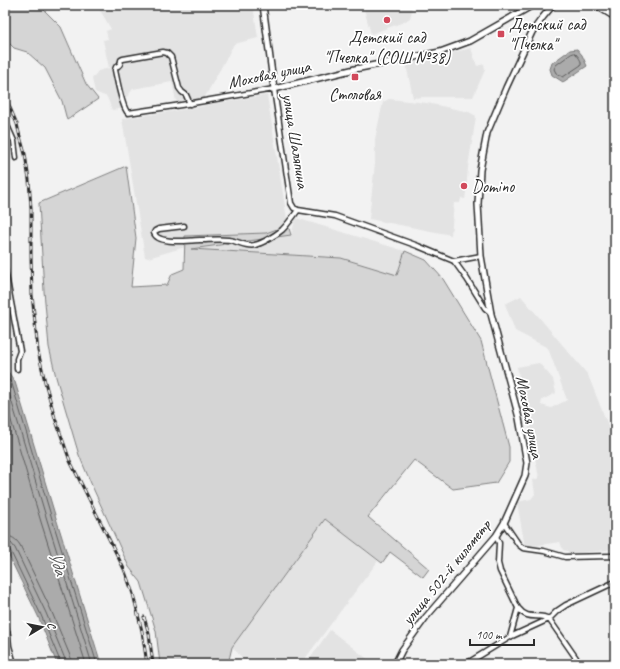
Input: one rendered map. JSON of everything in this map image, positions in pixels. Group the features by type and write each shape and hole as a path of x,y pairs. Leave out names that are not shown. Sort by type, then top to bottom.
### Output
{"main road":[{"path":"596,5 615,17"}],"street":[{"name":"улица Шаляпина","path":"263,5 291,203 296,209"},
{"name":"Моховая улица","path":"190,104 186,95 179,88 171,57 167,53 163,52 123,59 116,67 115,70 123,103 125,110 128,113 190,104 274,89 355,69 440,52 470,41 533,5"},
{"name":"Моховая улица","path":"504,523 525,476 527,463 518,418 491,314 481,256 478,204 480,170 486,140 506,88 532,32 553,5"},
{"path":"5,121 7,132 14,141 16,158"},
{"path":"184,226 159,229 154,233 157,238 164,240 230,240 245,245 254,246 283,229 296,209 335,216 418,246 454,261 485,308 491,314"},
{"path":"454,261 481,256"},
{"path":"5,270 20,350 17,359 17,369"},
{"name":"улица 502-й километр","path":"395,664 402,650 426,617 496,536 504,523 522,548 544,551 565,557 615,557"},
{"path":"496,536 499,543 498,562 500,571 518,608 522,613 528,616 543,617 548,619 576,658"},
{"path":"466,664 510,637 548,619 566,604 615,582"},
{"path":"510,637 518,608"},
{"path":"5,624 8,635 7,646 14,664"}],"shaded area":[{"path":"5,5 39,5 61,27 86,84 98,99 67,120 62,101 45,68 27,52 14,48 5,39"},
{"path":"97,5 253,5 258,38 234,44 205,97 176,101 172,82 133,89 125,99 127,108 112,110 107,97 95,92 92,79 98,71 109,68 103,40 108,39 106,31 111,29"},
{"name":"Детский сад \"Пчелка\" (СОШ №38)","path":"363,5 410,5 412,10 410,18 404,22 371,34"},
{"path":"471,48 477,66 484,64 485,70 473,97 413,98 406,64"},
{"path":"267,95 287,219 281,227 266,233 185,236 185,247 148,258 145,257 122,119"},
{"path":"389,99 427,103 469,112 476,116 468,167 465,199 461,198 460,203 454,203 451,235 369,219 375,163 375,139 383,102"},
{"path":"126,166 136,238 131,287 167,285 172,274 184,269 185,236 266,233 288,225 291,235 191,249 341,258 397,275 405,251 426,260 443,279 481,341 509,447 509,462 496,483 453,489 414,460 368,517 429,569 423,577 390,552 382,563 325,519 232,647 228,664 160,664 156,631 141,582 129,567 79,455 56,377 49,347 39,203"},
{"path":"296,218 405,251 397,276 341,258 188,249 291,235"},
{"path":"521,296 588,375 615,443 615,545 607,550 568,555 568,551 563,550 560,542 525,547 517,502 531,499 535,494 533,480 539,478 517,367 539,363 553,379 556,393 542,400 541,405 551,408 567,400 548,348 515,331 505,304"},
{"path":"325,518 378,561 301,664 248,664 232,647"},
{"path":"330,630 370,661 368,664 306,664"}],"water":[{"path":"577,49 582,55 587,66 563,82 552,75 550,69 552,63 570,50"},
{"name":"Уда","path":"5,367 15,382 101,664 57,664 38,616 5,548"}],"railway":[{"path":"5,96 17,124 25,154 29,180 31,208 32,295 38,351 45,382 55,418 70,461 124,569 133,594 142,631 147,664"},
{"path":"144,617 149,634 153,664"}],"place":[{"name":"Детский сад \"Пчелка\" (СОШ №38)","path":"387,20"},
{"name":"Детский сад \"Пчелка\"","path":"501,34"},
{"name":"Столовая","path":"355,77"},
{"name":"Domino","path":"464,186"}]}
